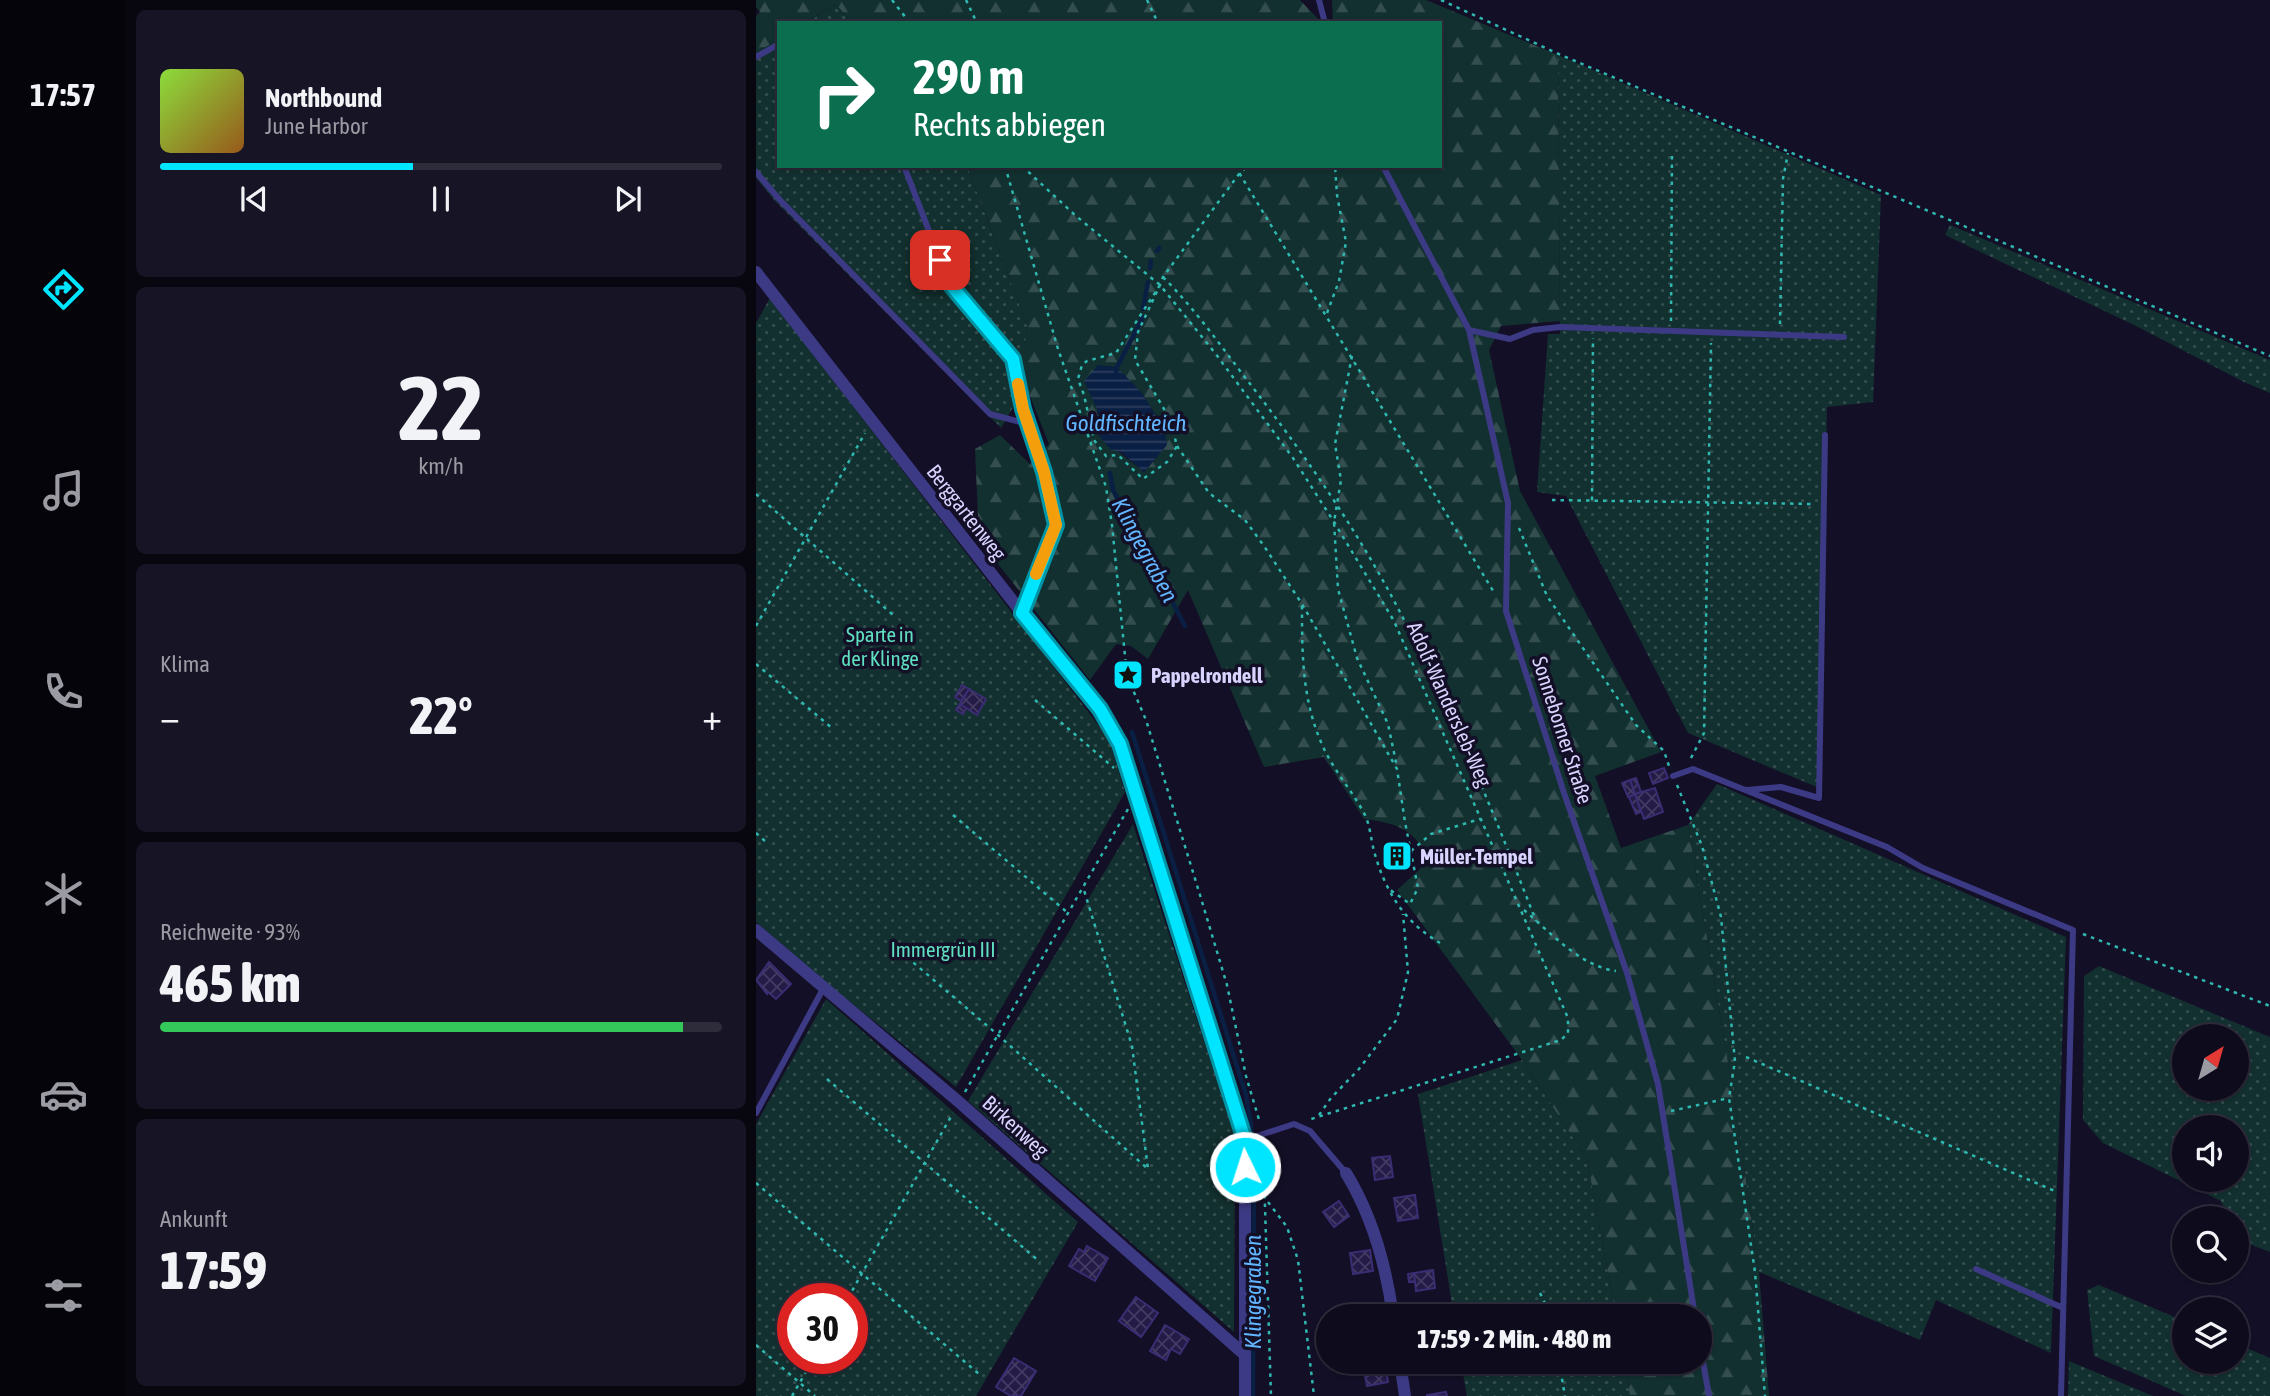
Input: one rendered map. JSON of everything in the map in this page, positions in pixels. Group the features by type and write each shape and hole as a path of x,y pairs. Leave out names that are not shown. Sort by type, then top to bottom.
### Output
{"street":[{"name":"Berggartenweg","path":"756,272 1100,709 1120,744 1245,1140 1245,1396"},
{"name":"Birkenweg","path":"756,930 960,1102 1245,1356"},
{"path":"1346,1173 1362,1199 1372,1224 1389,1285 1391,1304"},
{"path":"1402,1374 1405,1396"}],"lane":[{"path":"1319,0 1324,21"},
{"path":"756,57 777,45"},
{"path":"905,168 949,283 1013,359 1028,424 1044,472 1056,525 1022,613"},
{"name":"Sonneborner Straße","path":"1384,168 1469,330 1508,503 1506,611 1564,793 1627,973 1658,1084 1693,1304"},
{"path":"756,172 779,199 990,414 1028,424"},
{"path":"1469,330 1510,339 1532,330 1560,327 1844,337"},
{"path":"1745,790 1781,787 1819,798 1825,435"},
{"path":"1673,776 1693,769 1887,847 1923,868 2073,930 2062,1396"},
{"path":"756,1113 824,989"},
{"path":"1245,1140 1294,1124 1310,1131 1346,1173"},
{"path":"1976,1269 2063,1308"},
{"path":"1705,1374 1709,1396"}],"path":[{"path":"892,0 908,21"},
{"path":"966,0 976,21"},
{"path":"1147,0 1157,21"},
{"path":"1441,0 1561,55 2270,356"},
{"path":"1671,331 1672,151"},
{"path":"1779,335 1783,179 1789,152"},
{"path":"1006,168 1058,349 1106,487 1126,663"},
{"name":"Adolf-Wandersleb-Weg","path":"1024,168 1076,216 1160,285 1293,458 1334,522 1394,621 1568,1018 1568,1033 1560,1040 1294,1124"},
{"path":"1236,168 1506,611"},
{"path":"1246,168 1163,277 1138,332 1135,360 1170,419 1177,446 1209,493 1245,520 1302,604 1397,769"},
{"path":"1326,315 1339,281 1346,242 1336,195 1335,168"},
{"path":"1163,277 1195,311 1273,413 1337,506 1404,618 1431,673 1536,921"},
{"path":"1160,285 1116,353 1087,361 1082,365 1078,379 1094,440 1106,456 1118,455 1143,479 1167,462 1177,446"},
{"path":"1592,501 1593,328"},
{"path":"1691,758 1704,733 1711,332"},
{"path":"1352,356 1335,444 1341,480 1334,522 1338,589 1357,658 1388,724 1412,851 1418,888 1410,904 1389,890"},
{"path":"756,626 872,421"},
{"path":"756,494 894,615"},
{"path":"1552,500 1824,504"},
{"path":"1518,526 1547,596 1636,725 1664,751 1702,846 1721,917 1735,1061 1729,1098 1755,1272 1765,1396"},
{"path":"1302,604 1305,689 1321,742 1338,775 1366,817 1378,866 1403,914 1419,931 1440,943"},
{"path":"756,664 832,728"},
{"path":"1035,700 1115,769"},
{"path":"857,1283 1137,793"},
{"path":"953,815 1068,913"},
{"path":"1412,851 1431,834 1481,819"},
{"path":"756,833 766,842"},
{"path":"894,946 1149,1169 1132,1046 1083,887"},
{"path":"1521,908 1572,951 1601,969 1627,973"},
{"path":"1318,1116 1359,1069 1397,1019 1408,972 1403,914"},
{"path":"2073,930 2270,1006"},
{"path":"1746,1057 2066,1196"},
{"path":"827,1079 1040,1262"},
{"path":"1662,1114 1729,1098"},
{"path":"756,1183 979,1374"},
{"path":"1267,1201 1287,1227 1298,1260 1314,1396"},
{"path":"1541,1293 1546,1304"},
{"path":"756,1345 815,1396"},
{"path":"792,1396 805,1374"},
{"path":"1561,1374 1565,1396"}],"green space":[{"path":"756,0 1300,0 1320,21 850,21 836,4 808,21 777,21 777,40 756,53 756,16 760,12 756,7"},
{"path":"1332,0 1426,0 1558,55 1560,321 1501,326 1489,350 1520,491 1661,752 1595,776 1621,848 1688,825 1735,1104 1759,1272 1769,1396 1630,1396 1626,1374 1712,1374 1712,1304 1614,1304 1587,1159 1522,1060 1397,890 1420,869 1424,851 1413,836 1399,827 1364,819 1324,757 1264,767 1188,590 1148,659 1131,646 1116,644 1090,680 979,540 975,449 1000,435 1030,464 1049,444 1022,376 1027,325 968,168 1442,168 1442,21 1333,21","holes":["1117,368 1142,393 1164,429 1157,457 1144,472 1099,436 1097,409"]},
{"path":"836,4 850,21 809,21"},
{"path":"777,40 777,168 968,168 1027,325 1021,394 1001,428 775,201 756,178 756,53"},
{"path":"1558,55 1881,195 1873,402 1827,407 1819,788 1688,733 1566,496 1537,492 1548,334 1560,334"},
{"path":"1950,225 2270,360 2270,393 1945,235"},
{"name":"Sparte in der Klinge","path":"770,298 1109,739 1125,792 956,1087 829,985 756,922 756,323"},
{"path":"1717,784 2066,937 2051,1353 1936,1300 1920,1340 1759,1272 1735,1104 1688,825"},
{"path":"1133,824 1235,1136 1234,1332 968,1101"},
{"path":"2099,966 2239,1024 2172,1024 2172,1101 2249,1101 2249,1028 2270,1037 2270,1252 2249,1243 2249,1206 2223,1206 2221,1201 2203,1192 2249,1192 2249,1115 2172,1115 2172,1177 2103,1143 2083,1120 2084,976"},
{"path":"826,999 1078,1222 976,1396 756,1396 756,1124"},
{"path":"1522,1060 1587,1159 1614,1304 1452,1304 1418,1094"},
{"path":"2099,1285 2172,1316 2172,1374 2249,1374 2249,1349 2270,1358 2270,1396 2186,1396 2094,1356 2087,1290"},
{"path":"2069,1361 2153,1396 2068,1396"},
{"path":"1463,1374 1626,1374 1630,1396 1467,1396"}],"water":[{"name":"Goldfischteich","path":"1098,365 1117,367 1142,393 1164,429 1167,445 1144,472 1121,452 1111,450 1099,436 1097,409 1084,381"}],"building":[{"path":"962,685 969,689 961,701 955,697"},
{"path":"969,689 986,699 977,715 960,704"},
{"path":"960,704 966,708 963,714 956,710"},
{"path":"1664,768 1668,778 1653,784 1649,773"},
{"path":"1636,778 1641,792 1635,794 1630,780"},
{"path":"1630,780 1635,794 1628,797 1622,783"},
{"path":"1655,788 1663,812 1644,819 1635,794"},
{"path":"1635,794 1641,812 1636,814 1629,797"},
{"name":"Müller-Tempel","path":"1397,851 1401,852 1401,860 1397,861 1393,860 1392,856 1393,852"},
{"path":"769,962 791,984 776,999 768,992 767,994 756,980"},
{"path":"1390,1156 1393,1177 1375,1180 1372,1158"},
{"path":"1415,1195 1418,1218 1398,1221 1394,1198"},
{"path":"1339,1201 1349,1216 1334,1227 1323,1212"},
{"path":"1087,1246 1108,1258 1095,1281 1069,1266 1079,1249 1084,1252"},
{"path":"1370,1250 1373,1271 1353,1274 1350,1253"},
{"path":"1433,1270 1435,1288 1416,1291 1414,1273"},
{"path":"1414,1273 1415,1281 1409,1282 1408,1274"},
{"path":"1136,1297 1158,1313 1141,1337 1119,1321"},
{"path":"1165,1325 1189,1339 1180,1354 1171,1349 1166,1360 1150,1351"},
{"path":"1014,1358 1036,1371 1021,1396 1011,1396 996,1387"},
{"path":"1365,1374 1387,1374 1388,1382 1367,1386"},
{"path":"1446,1392 1447,1396 1427,1396 1427,1395"}],"waterway":[{"name":"Klingegraben","path":"1150,268 1151,261"},
{"name":"Klingegraben","path":"1143,309 1148,282"},
{"name":"Klingegraben","path":"1116,372 1143,317"},
{"name":"Klingegraben","path":"1110,473 1113,490 1185,626"},
{"name":"Klingegraben","path":"1132,732 1246,1095 1252,1131"},
{"name":"Klingegraben","path":"1253,1396 1254,1146"}],"slow traffic":[{"path":"1018,384 1023,409 1044,472 1056,525 1036,574"}],"place":[{"name":"Pappelrondell","path":"1128,675"},
{"name":"Müller-Tempel","path":"1397,856"}],"route":[{"path":"940,260 949,283 1013,359 1023,409 1044,472 1056,525 1022,613 1100,709 1120,744 1245,1140 1245,1167"}],"park label":[{"name":"Immergrün III","path":"943,949"}]}
